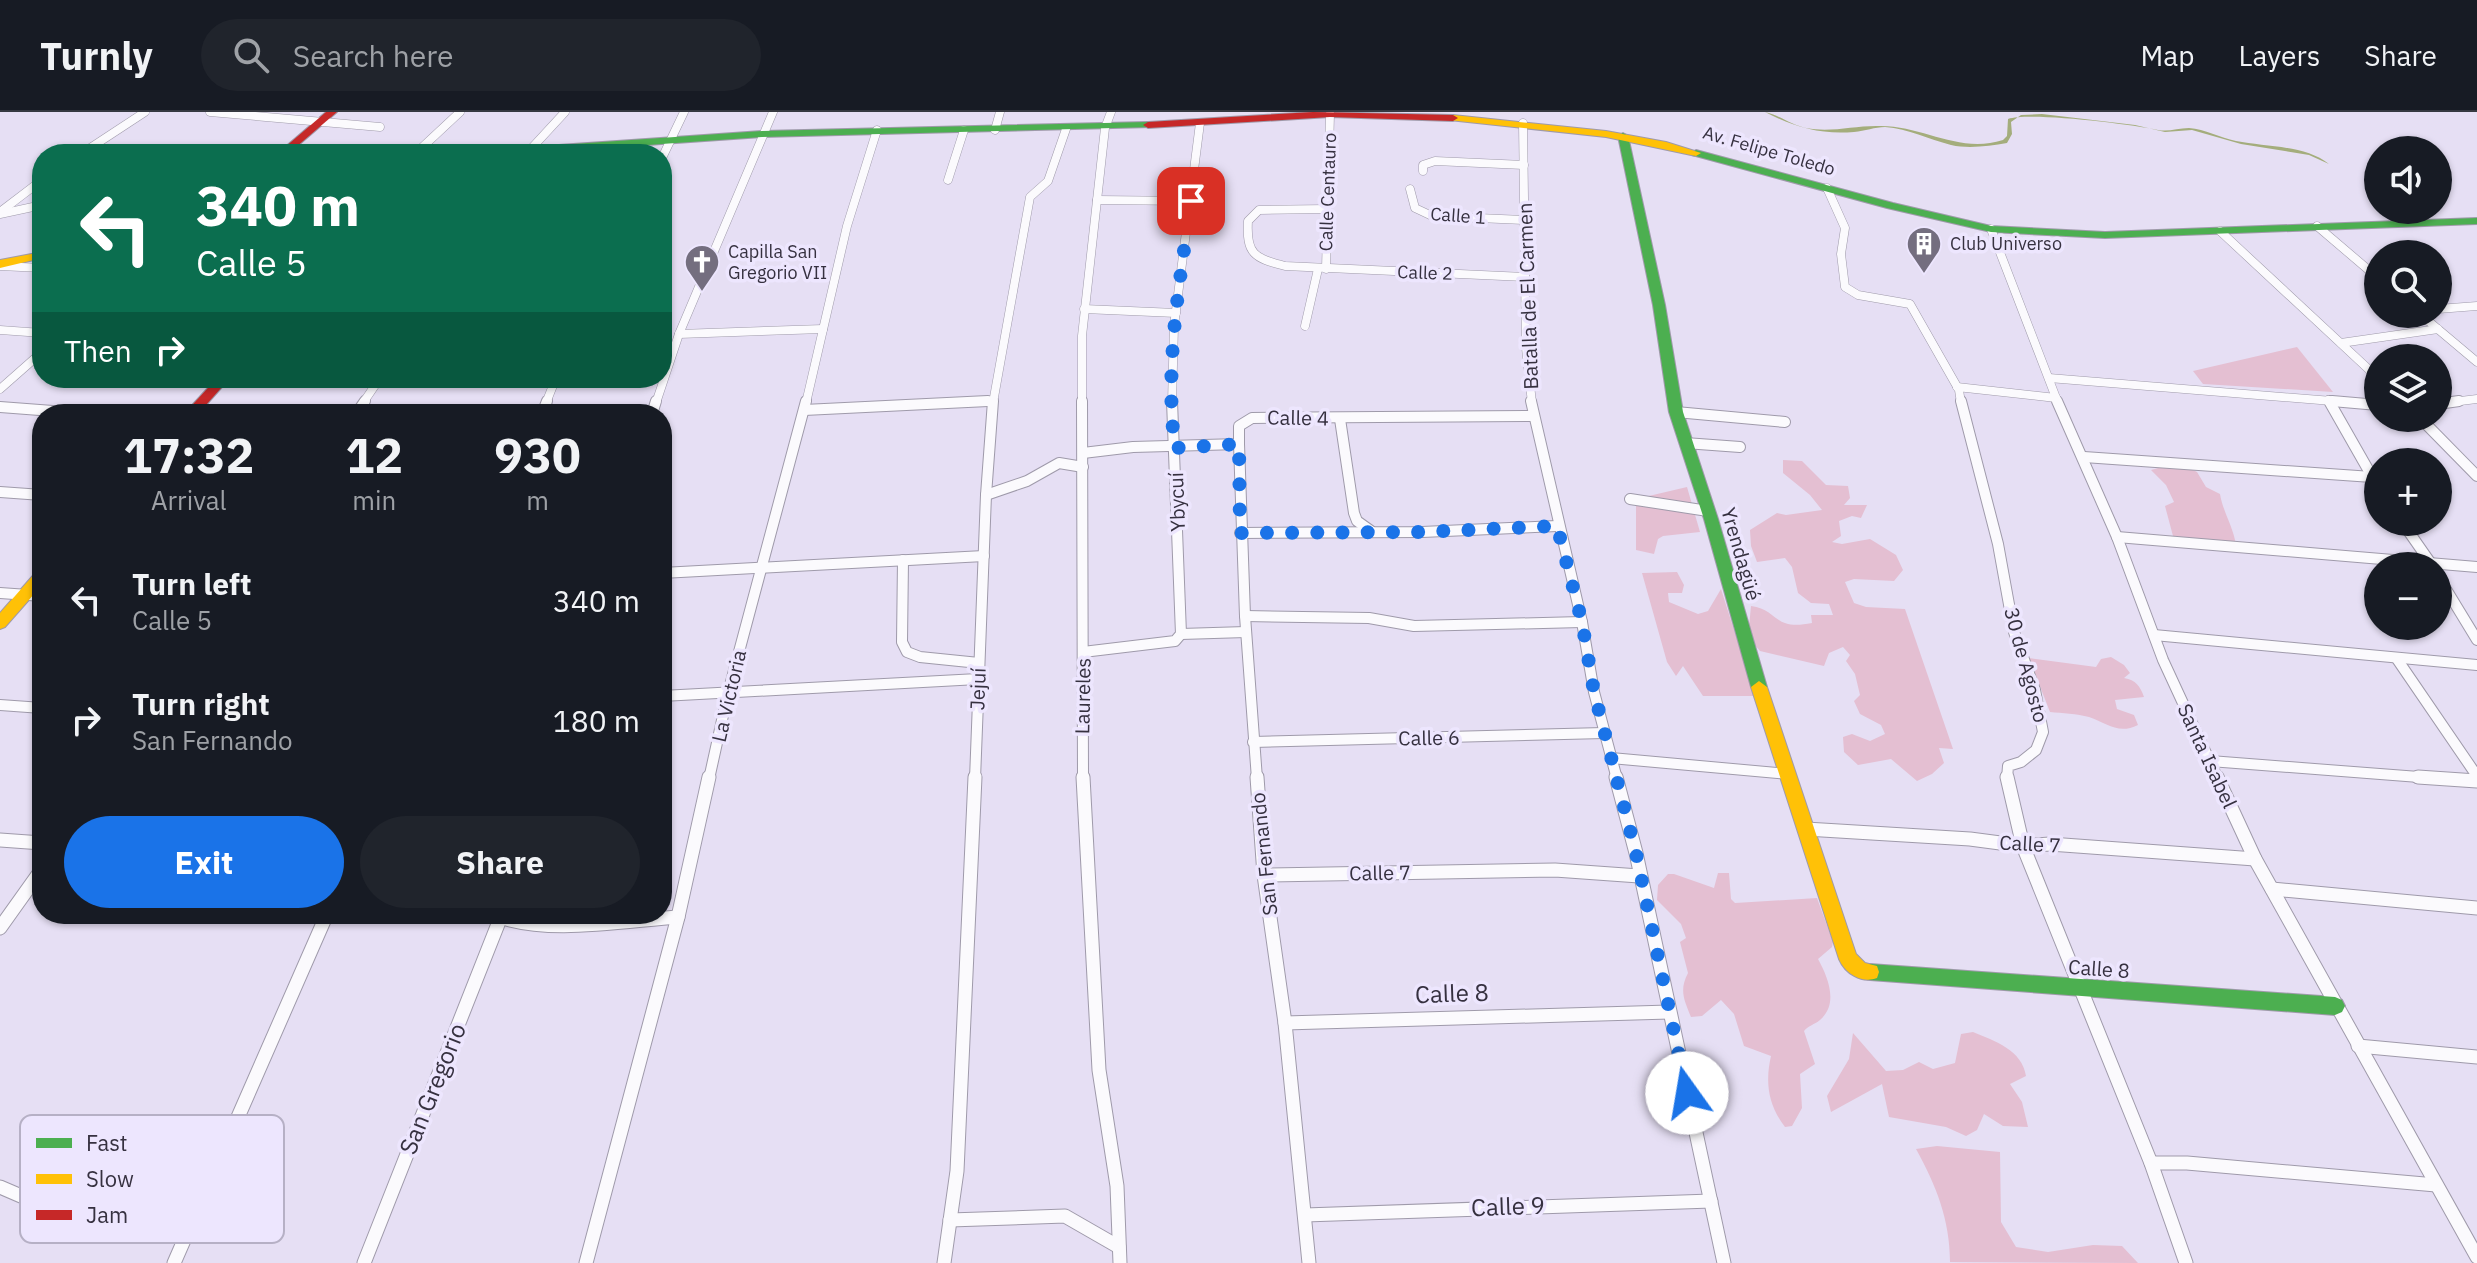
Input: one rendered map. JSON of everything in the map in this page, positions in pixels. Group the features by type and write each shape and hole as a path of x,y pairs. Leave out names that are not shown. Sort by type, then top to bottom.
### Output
{"main road":[{"path":"294,144 332,112"},
{"name":"Av. Felipe Toledo","path":"636,144 762,134 1066,129 1108,120 1200,123 1330,114 1410,115 1523,123 1623,136 1673,146 1991,229 2105,235 2477,221"},
{"name":"Yrendagüé","path":"1623,136 1659,305 1676,412 1773,735 1806,829 1813,861 1848,959 1860,970"},
{"path":"0,265 32,257"},
{"path":"200,404 215,388"},
{"path":"0,623 32,586"},
{"name":"Calle 8","path":"1860,970 1877,974 2335,1006"}],"street":[{"path":"96,144 145,112"},
{"path":"210,112 380,127"},
{"path":"426,144 460,112"},
{"path":"535,144 565,112"},
{"path":"669,144 684,112"},
{"path":"672,355 773,112"},
{"path":"995,130 1000,112"},
{"name":"Calle Centauro","path":"1305,326 1322,269 1330,114"},
{"name":"Laureles","path":"1108,120 1084,309 1082,756 1099,1070 1117,1186 1119,1255"},
{"name":"Ybycuí","path":"1178,638 1172,424 1176,313 1200,123"},
{"name":"Batalla de El Carmen","path":"1523,123 1526,348 1533,416 1582,622 1604,733 1639,876 1724,1263"},
{"name":"Jejuí","path":"944,1263 957,1171 986,495 993,401 1030,197 1048,181 1066,129"},
{"name":"La Victoria","path":"586,1263 678,917 728,693 804,410 847,226 877,130"},
{"path":"948,180 964,130"},
{"path":"1423,171 1423,165 1435,161 1524,165"},
{"path":"0,213 32,188"},
{"name":"30 de Agosto","path":"1827,188 1845,228 1841,254 1845,287 1856,294 1910,304 1957,387 1998,544 2014,632 2035,690 2043,732 2036,750 2021,762 2008,766 2006,774 2023,846 2151,1163 2186,1263"},
{"name":"Calle 1","path":"1410,189 1412,206 1419,213 1524,220"},
{"path":"1097,200 1191,201"},
{"path":"0,213 32,207"},
{"name":"Calle 2","path":"1327,209 1259,210 1248,221 1247,243 1259,259 1285,266 1525,277"},
{"path":"2317,226 2364,266"},
{"name":"Santa Isabel","path":"1991,229 2056,398 2084,457 2154,635 2255,859 2436,1185 2469,1229 2477,1257"},
{"path":"2220,231 2364,365"},
{"path":"0,265 32,267"},
{"path":"2452,308 2477,306"},
{"path":"1084,309 1176,313"},
{"path":"679,334 823,329"},
{"path":"2341,343 2438,329 2477,362"},
{"path":"0,330 32,332"},
{"path":"0,389 32,361"},
{"path":"2049,378 2364,404"},
{"path":"1957,387 2056,398"},
{"path":"2452,402 2477,399"},
{"path":"2328,400 2364,463"},
{"path":"804,410 993,401"},
{"path":"0,407 32,409"},
{"path":"1676,412 1785,422"},
{"name":"Calle 4","path":"1239,444 1239,426 1244,420 1252,418 1297,415 1340,419 1533,416"},
{"path":"1340,419 1354,513 1357,521 1371,531"},
{"path":"1217,445 1239,426"},
{"path":"2434,432 2477,476"},
{"path":"1685,443 1740,447"},
{"path":"1083,453 1133,447 1239,444"},
{"name":"San Fernando","path":"1239,444 1240,533 1264,875 1285,1023 1309,1263"},
{"path":"2084,457 2364,481"},
{"path":"986,495 1027,481 1059,463 1083,467"},
{"path":"0,492 32,494"},
{"path":"1630,499 1708,511"},
{"path":"1240,533 1557,526"},
{"path":"2117,537 2364,558"},
{"path":"672,572 984,556"},
{"path":"903,560 902,642 907,652 920,657 979,663"},
{"path":"2452,565 2477,567"},
{"path":"0,593 32,595"},
{"path":"2452,599 2477,640"},
{"path":"1245,616 1369,618 1414,626 1582,622"},
{"path":"1083,652 1246,632"},
{"path":"2154,635 2477,665"},
{"path":"2397,659 2477,778"},
{"path":"672,696 978,679"},
{"path":"0,705 32,707"},
{"name":"Calle 6","path":"1253,742 1604,733"},
{"path":"1611,758 1788,774"},
{"path":"2210,761 2477,778"},
{"name":"Calle 7","path":"1806,829 1970,839 2023,846 2050,844 2255,859"},
{"path":"0,840 32,842"},
{"name":"Calle 7","path":"1264,875 1555,870 1639,876"},
{"path":"0,928 32,883"},
{"path":"2272,889 2477,908"},
{"path":"672,917 678,917"},
{"path":"238,1115 283,1006 322,924"},
{"name":"San Gregorio","path":"364,1263 495,924"},
{"name":"Calle 8","path":"1285,1023 1669,1012"},
{"path":"2358,1046 2477,1057"},
{"path":"2151,1163 2187,1163 2436,1185"},
{"path":"1,1189 20,1196"},
{"name":"Calle 9","path":"1305,1215 1711,1201"},
{"path":"950,1220 1065,1216 1119,1255"},
{"path":"174,1263 183,1243"}],"shaded area":[{"path":"1765,112 1806,128 1825,130 1871,126 1897,127 1971,144 2003,140 2007,136 2008,119 2017,118 2011,122 2012,134 2007,143 1965,147 1885,127 1842,133 1819,131 1797,126"},
{"path":"2042,114 2152,129 2080,120 2017,118"},
{"path":"2152,129 2195,129 2236,141 2309,153 2329,164 2309,155 2241,144 2192,130 2165,132"},
{"path":"2297,347 2333,392 2203,384 2193,371"},
{"path":"1783,460 1802,461 1826,485 1848,486 1850,498 1844,505 1867,505 1861,518 1852,516 1839,521 1841,536 1832,542 1842,544 1870,539 1896,555 1903,570 1894,581 1854,579 1845,582 1854,603 1866,607 1905,609 1953,749 1939,748 1944,763 1932,774 1917,781 1891,759 1858,765 1844,752 1843,737 1852,734 1870,741 1885,734 1881,725 1860,714 1854,701 1860,695 1855,674 1846,661 1850,655 1843,647 1829,653 1824,666 1760,651 1748,637 1751,606 1767,611 1783,622 1799,625 1812,623 1811,615 1833,615 1829,604 1811,603 1798,593 1792,567 1785,558 1757,562 1751,546 1750,530 1777,513 1786,515 1822,510 1810,495 1783,473"},
{"path":"2169,465 2197,472 2206,487 2220,494 2236,545 2173,536 2165,506 2174,502 2166,485 2151,470"},
{"path":"1687,487 1700,532 1663,536 1658,539 1654,554 1636,550 1636,499"},
{"path":"1677,572 1684,585 1682,593 1668,593 1669,602 1698,614 1708,611 1721,589 1755,696 1703,696 1683,666 1676,676 1667,662 1642,573"},
{"path":"2111,657 2124,665 2130,673 2124,678 2135,682 2144,697 2115,700 2117,709 2134,715 2138,725 2124,729 2089,717 2050,712 2029,658 2096,667 2101,659"},
{"path":"1718,873 1729,873 1731,899 1735,903 1817,898 1833,942 1832,947 1818,959 1830,990 1829,1006 1820,1020 1804,1031 1815,1064 1800,1074 1802,1108 1792,1126 1785,1127 1772,1102 1768,1084 1771,1056 1744,1046 1734,1014 1721,1000 1702,1016 1691,1017 1685,1000 1683,990 1688,973 1680,942 1686,938 1681,924 1657,900 1658,885 1668,874 1674,874 1714,888"},
{"path":"1973,1032 2006,1048 2019,1059 2026,1076 2010,1084 2022,1102 2028,1127 2003,1126 1984,1114 1977,1130 1966,1136 1946,1127 1889,1117 1882,1084 1831,1112 1827,1096 1849,1059 1853,1033 1886,1071 1903,1070 1919,1062 1933,1069 1955,1063 1961,1034"},
{"path":"1937,1146 2000,1152 2001,1222 2016,1247 2048,1252 2093,1245 2122,1246 2138,1263 1950,1262 1948,1232 1940,1203 1916,1149"}],"traffic: fast":[{"path":"617,144 762,134 1148,125"},
{"path":"1623,136 1659,305 1676,412 1711,519 1759,687"},
{"path":"1696,153 1891,206 1991,229 2105,235 2477,221"},
{"path":"1870,972 2335,1006"}],"traffic: slow":[{"path":"1453,118 1606,134 1696,153"},
{"path":"0,264 32,257"},
{"path":"0,623 32,586"},
{"path":"1759,687 1848,959 1860,970 1870,972"}],"traffic: jam":[{"path":"294,144 332,112"},
{"path":"1148,125 1330,114 1453,118"},
{"path":"200,404 215,388"}],"place":[{"name":"Club Universo","path":"1924,275"},
{"name":"Capilla San Gregorio VII","path":"702,293"}],"route":[{"path":"1191,201 1174,326 1172,424 1175,448 1239,444 1240,533 1422,532 1557,526 1582,622 1594,692 1636,853 1687,1093"}]}
